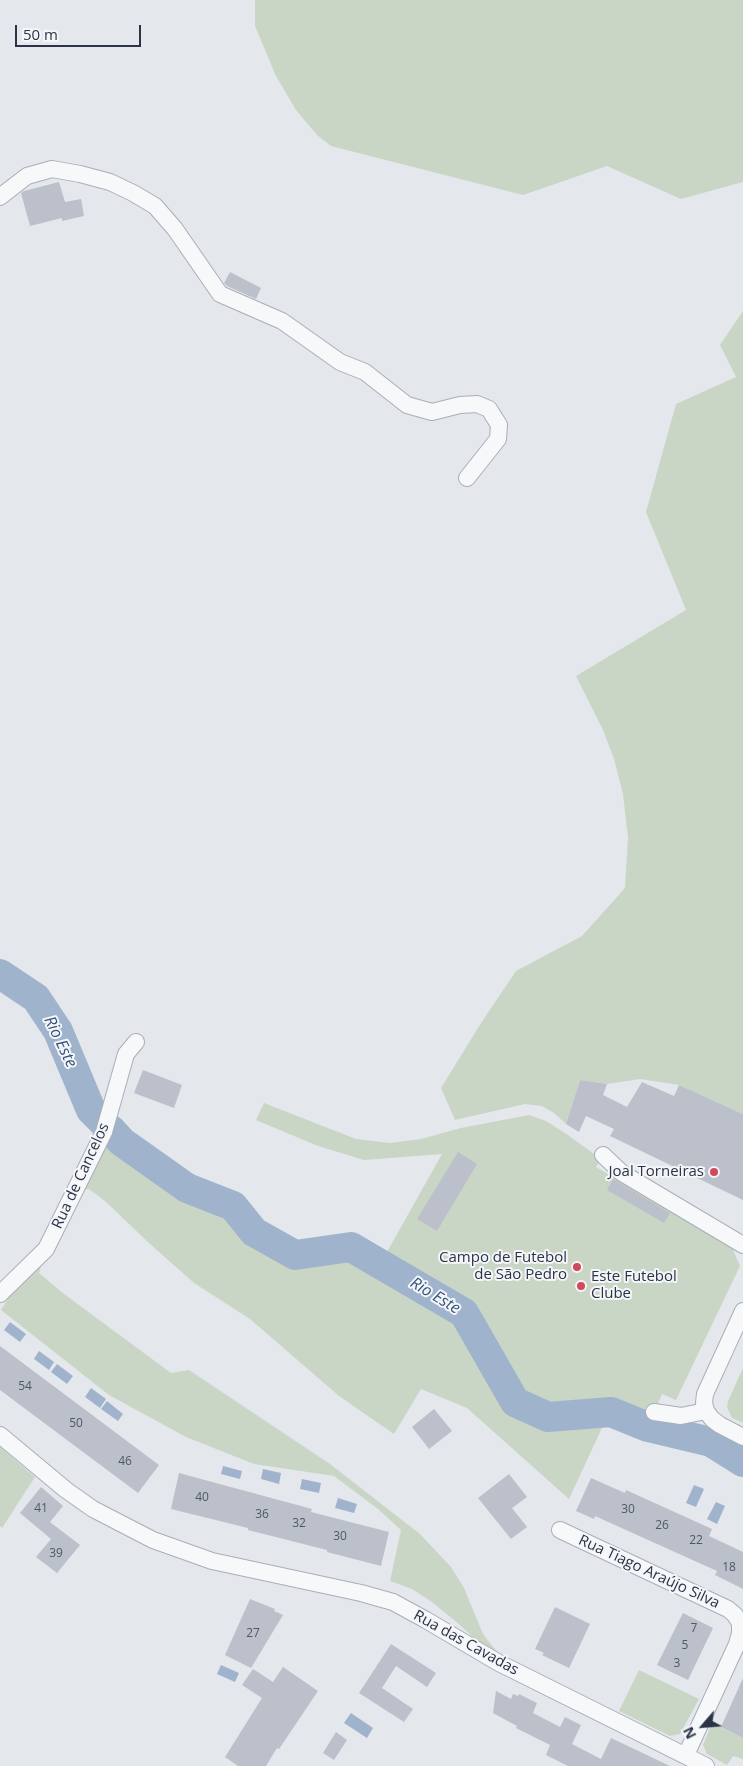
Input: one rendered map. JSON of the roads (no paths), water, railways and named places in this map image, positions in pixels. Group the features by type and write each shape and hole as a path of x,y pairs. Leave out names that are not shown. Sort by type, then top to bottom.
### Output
{"street":[{"path":"0,197 27,176 52,170 80,174 110,182 140,197 154,206 175,229 220,294 282,321 340,362 365,372 407,405 432,412 460,405 477,404 489,408 499,425 498,439 467,478"},
{"name":"Rua de Cancelos","path":"0,1294 46,1249 104,1132 124,1059 131,1046 136,1042"},
{"path":"603,1155 622,1173 743,1244"},
{"path":"743,1311 705,1394 704,1403 706,1411 720,1425 743,1437"},
{"path":"654,1412 681,1416 706,1411"},
{"name":"Rua das Cavadas","path":"0,1435 66,1490 94,1509 154,1540 212,1561 361,1593 393,1602 498,1663 706,1766"},
{"name":"Rua Tiago Araújo Silva","path":"560,1530 728,1609 735,1615 740,1624 737,1644 686,1755"}],"water":[{"path":"10,1322 26,1334 20,1342 4,1330"},
{"path":"39,1351 54,1362 49,1370 34,1359"},
{"path":"57,1364 73,1376 67,1384 51,1372"},
{"path":"91,1388 106,1399 100,1408 85,1397"},
{"path":"107,1401 123,1414 118,1421 101,1409"},
{"path":"223,1466 242,1471 240,1479 221,1474"},
{"path":"263,1469 281,1473 279,1484 261,1479"},
{"path":"302,1479 321,1483 319,1493 300,1489"},
{"path":"694,1485 704,1489 696,1507 686,1503"},
{"path":"338,1498 357,1504 354,1513 335,1508"},
{"path":"716,1502 725,1506 717,1524 707,1519"},
{"path":"221,1665 239,1673 235,1682 217,1674"},
{"path":"351,1713 373,1728 367,1738 344,1723"}],"waterway":[{"name":"Rio Este","path":"0,974 36,998 58,1031 91,1110 103,1122"},
{"name":"Rio Este","path":"111,1130 122,1142 187,1188 233,1206 254,1232 295,1255 351,1247 464,1313 515,1402 548,1417 611,1412 648,1427 711,1442 743,1462"}],"place":[{"name":"Joal Torneiras","path":"714,1172"},
{"name":"Campo de Futebol de São Pedro","path":"577,1267"},
{"name":"Este Futebol Clube","path":"581,1286"}]}
